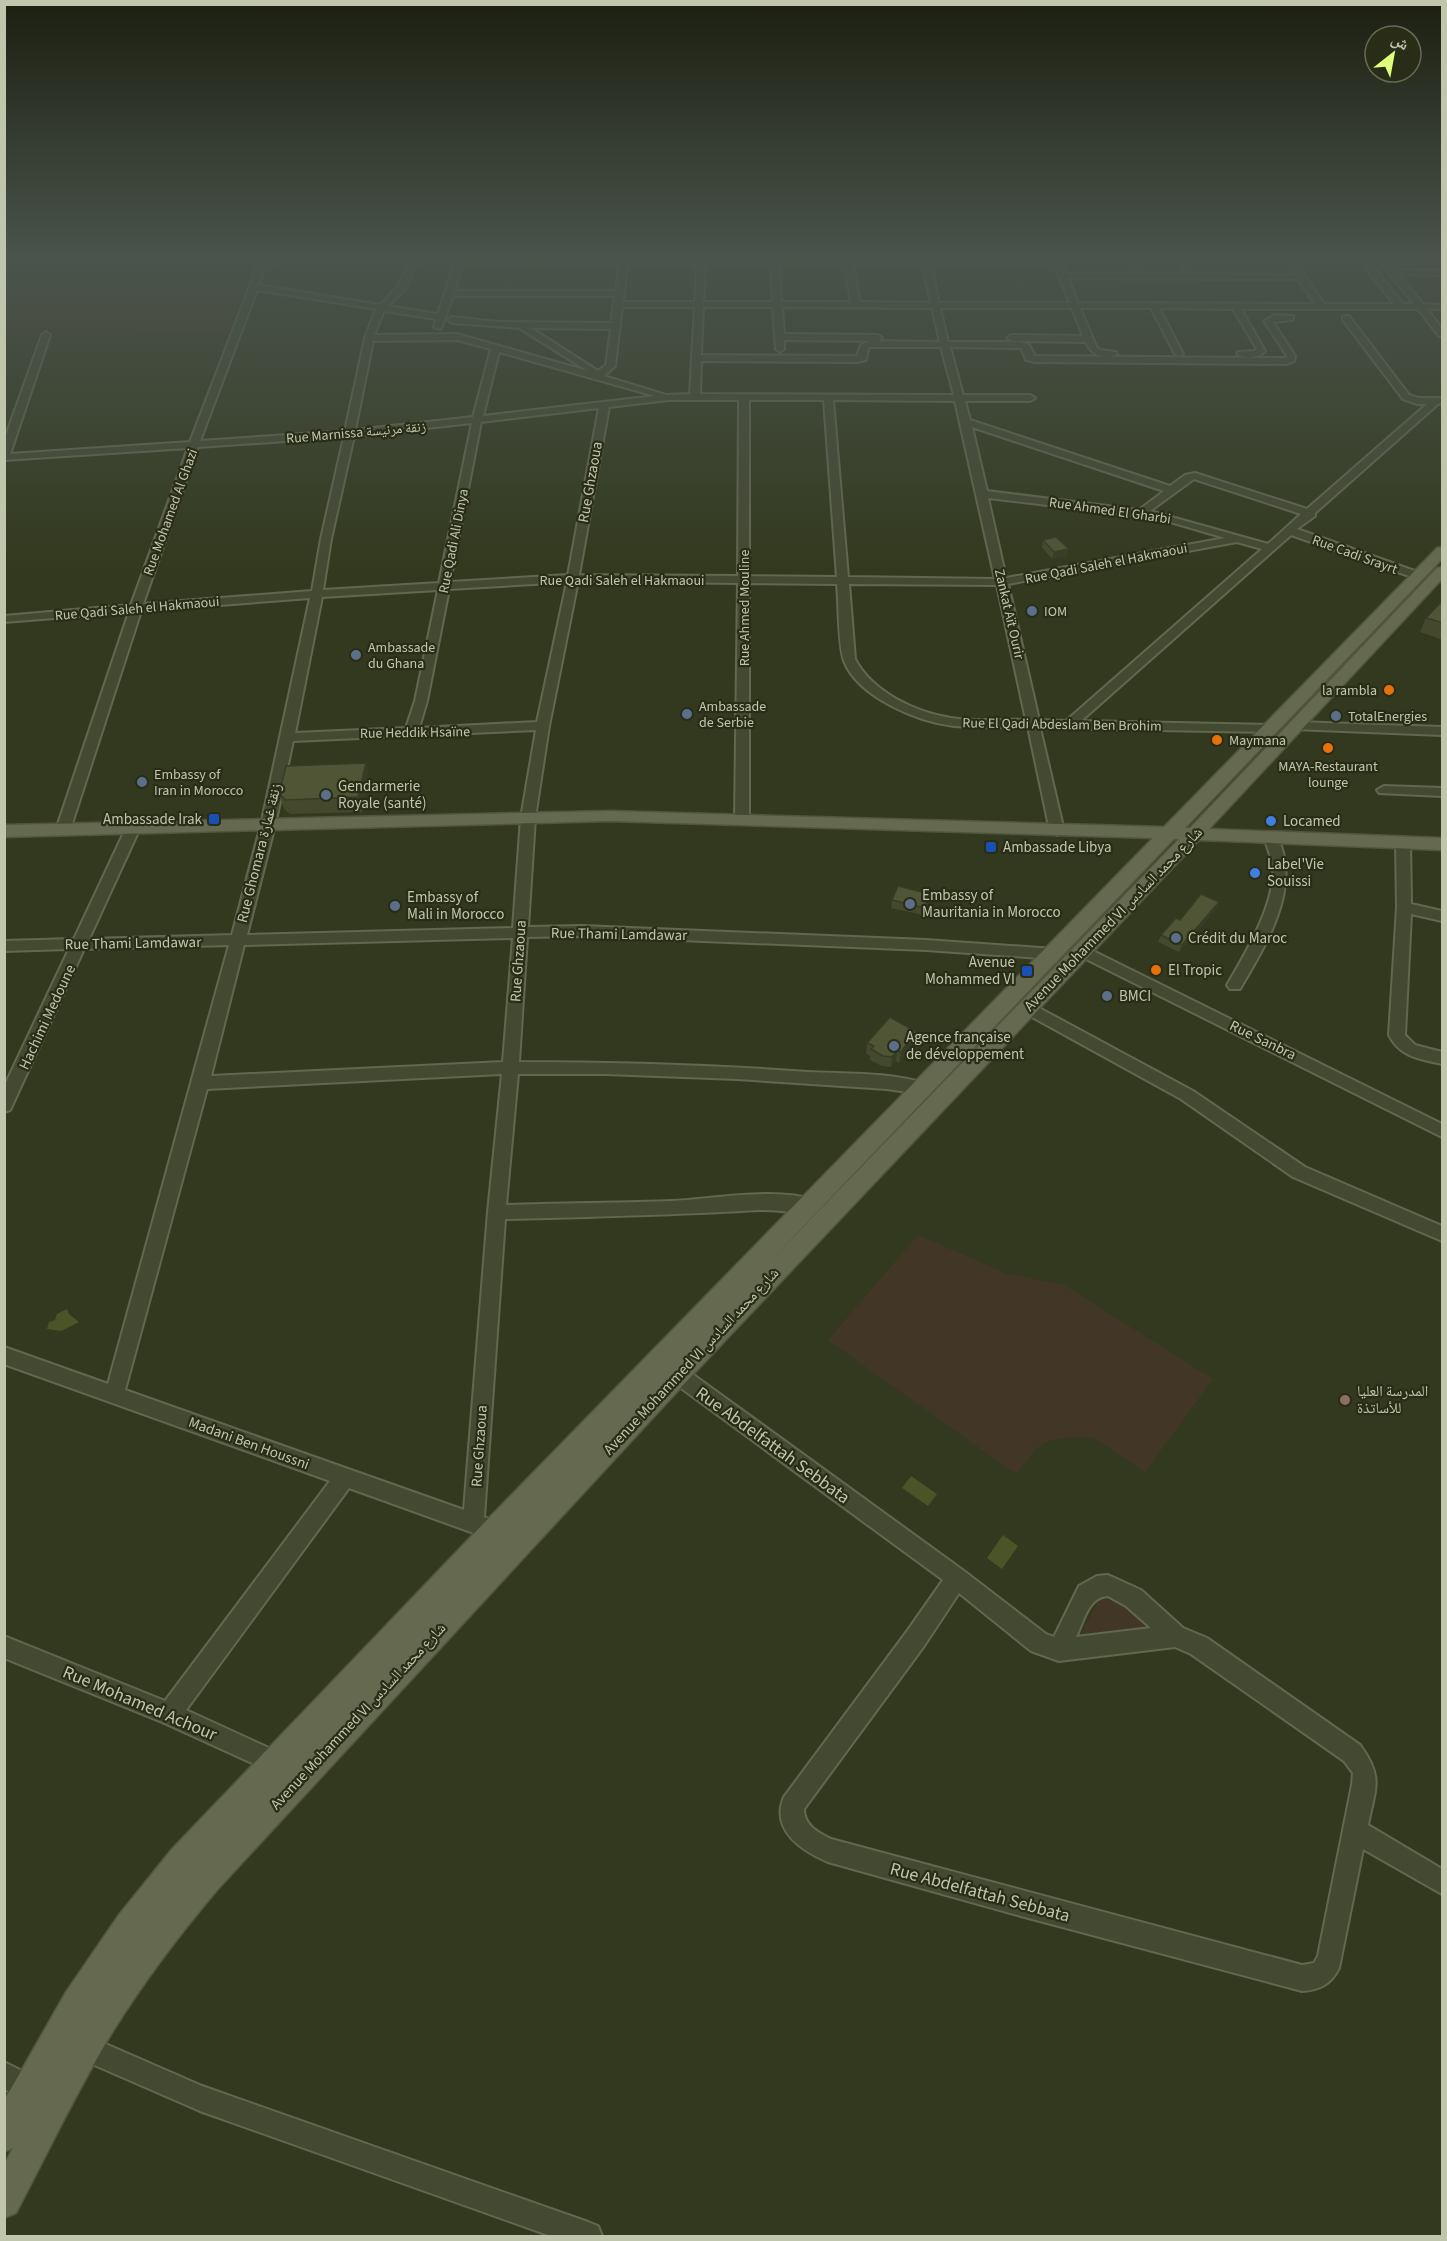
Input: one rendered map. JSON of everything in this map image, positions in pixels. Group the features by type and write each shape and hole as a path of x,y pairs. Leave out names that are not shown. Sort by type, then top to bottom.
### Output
{"main road":[{"name":"Avenue Mohammed VI شارع محمد السادس","path":"4,2201 85,2048 138,1966 207,1878 677,1374 1083,951 1272,729 1443,551"},
{"name":"Avenue Mohammed VI شارع محمد السادس","path":"4,2135 77,2003 129,1927 183,1860 484,1527 808,1205 1145,860 1221,806 1443,571"},
{"path":"1221,806 1232,824 1249,836"},
{"path":"4,831 610,816 1443,844"},
{"path":"1118,833 1135,844 1145,860"}],"street":[{"path":"4,456 36,363"},
{"name":"Rue Mohamed Al Ghazi","path":"63,830 136,609 225,363"},
{"name":"Rue Ghomara زنقة غمارة","path":"115,1394 201,1083 268,825 364,363"},
{"name":"Rue Qadi Ali Dinya","path":"411,732 421,700 477,420 492,363"},
{"path":"545,363 669,397"},
{"path":"579,363 602,377"},
{"path":"602,377 610,363"},
{"path":"695,397 696,363"},
{"name":"Zankat Aït Ourir","path":"950,363 961,398 981,494 1003,582 1057,831"},
{"path":"1380,363 1406,397 1417,401 1439,401"},
{"name":"Rue Marnissa زنقة مرنيسة","path":"4,456 349,434 669,397 1030,398"},
{"name":"Rue Ahmed Mouline","path":"742,820 744,397"},
{"name":"Rue El Qadi Abdeslam Ben Brohim","path":"828,397 832,471 844,581 849,659 856,673 874,689 914,711 941,720 973,724 1272,729"},
{"path":"1069,725 1439,401"},
{"name":"Rue Ghzaoua","path":"484,1527 497,1212 511,1068 528,818 543,726 574,578 604,406"},
{"path":"966,422 1172,490"},
{"path":"1142,512 1189,477 1201,477 1311,514"},
{"name":"Rue Ahmed El Gharbi","path":"981,494 1142,512 1180,520 1270,548"},
{"name":"Rue Cadi Srayrt","path":"1291,531 1419,576"},
{"name":"Rue Qadi Saleh el Hakmaoui","path":"4,619 316,594 574,578 1003,582 1237,539"},
{"name":"Rue Heddik Hsaïne","path":"287,737 543,726"},
{"path":"1297,726 1443,731"},
{"path":"1384,790 1443,792"},
{"name":"Hachimi Medoune","path":"4,1106 133,828"},
{"path":"1235,985 1250,957 1280,881 1281,869 1271,837"},
{"path":"1404,843 1404,907 1397,1035 1399,1042 1412,1050 1443,1058"},
{"path":"1404,907 1443,916"},
{"name":"Rue Thami Lamdawar","path":"4,946 637,932 926,945 1054,954"},
{"name":"Rue Sanbra","path":"1083,951 1443,1131"},
{"path":"1028,1008 1187,1095 1299,1172 1443,1234"},
{"path":"201,1083 511,1068 605,1068 737,1073 887,1083 921,1089"},
{"path":"497,1212 673,1208 772,1202 808,1205"},
{"name":"Madani Ben Houssni","path":"4,1355 484,1527"},
{"name":"Rue Abdelfattah Sebbata","path":"677,1374 957,1578 1039,1643 1059,1650"},
{"path":"169,1714 344,1478"},
{"name":"Rue Abdelfattah Sebbata","path":"957,1578 916,1638 792,1805 791,1818 810,1841 828,1850 1021,1904 1302,1978 1314,1978 1323,1973 1330,1959 1357,1832 1364,1778 1360,1763 1352,1753 1199,1646 1175,1636"},
{"path":"1059,1650 1086,1593 1090,1588 1102,1584 1122,1590 1175,1636"},
{"path":"1059,1650 1175,1636"},
{"name":"Rue Mohamed Achour","path":"4,1647 169,1714 274,1762"},
{"path":"1357,1832 1443,1882"},
{"path":"85,2048 200,2098 588,2236"},
{"path":"4,2075 29,2088"}],"shaded area":[{"path":"918,1235 1005,1273 1064,1285 1213,1379 1145,1472 1094,1438 1069,1437 1045,1442 1035,1450 1016,1474 828,1340"},
{"path":"67,1309 69,1314 79,1322 61,1331 47,1329 49,1322 55,1320 57,1314"},
{"path":"911,1476 937,1494 928,1506 902,1488"},
{"path":"1003,1535 1018,1546 1002,1569 987,1558"},
{"path":"1103,1592 1155,1630 1078,1640"}],"building":[{"path":"1056,537 1069,549 1054,552 1043,540"},
{"path":"1443,600 1443,623 1426,618"},
{"path":"366,763 358,797 286,800 279,794 286,766"},
{"path":"898,886 930,894 925,908 892,900"},
{"path":"1201,894 1219,902 1182,945 1161,935 1176,918 1180,920"},
{"path":"890,1017 920,1034 914,1037 917,1041 906,1045 901,1052 897,1051 892,1057 883,1056 871,1049 874,1046 867,1043"}],"place":[{"name":"IOM","path":"1032,611"},
{"name":"Ambassade du Ghana","path":"356,655"},
{"name":"la rambla","path":"1389,690"},
{"name":"Ambassade de Serbie","path":"687,714"},
{"name":"TotalEnergies","path":"1336,716"},
{"name":"Maymana","path":"1217,740"},
{"name":"MAYA-Restaurant lounge","path":"1328,748"},
{"name":"Embassy of Iran in Morocco","path":"142,782"},
{"name":"Gendarmerie Royale (santé)","path":"326,795"},
{"name":"Ambassade Irak","path":"214,819"},
{"name":"Locamed","path":"1271,821"},
{"name":"Ambassade Libya","path":"991,847"},
{"name":"Label'Vie Souissi","path":"1255,873"},
{"name":"Embassy of Mauritania in Morocco","path":"910,904"},
{"name":"Embassy of Mali in Morocco","path":"395,906"},
{"name":"Crédit du Maroc","path":"1176,938"},
{"name":"El Tropic","path":"1156,970"},
{"name":"Avenue Mohammed VI","path":"1027,971"},
{"name":"BMCI","path":"1107,996"},
{"name":"Agence française de développement","path":"894,1046"},
{"name":"المدرسة العليا للأساتذة","path":"1345,1400"}]}
